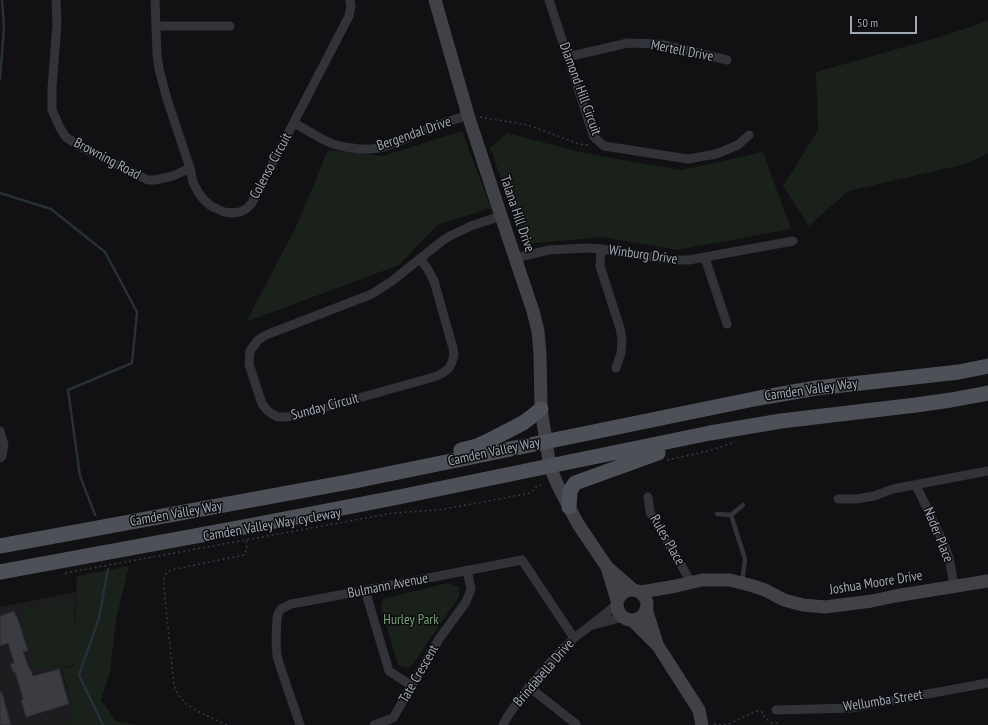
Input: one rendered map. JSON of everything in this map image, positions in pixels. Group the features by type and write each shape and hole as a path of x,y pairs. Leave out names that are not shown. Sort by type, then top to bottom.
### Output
{"main road":[{"name":"Camden Valley Way","path":"0,546 354,481 760,398 816,388 959,372 988,366"},
{"name":"Camden Valley Way","path":"0,572 236,529 710,434 810,418 951,400 988,393"},
{"path":"354,481 384,465 477,446 523,423 540,409"},
{"path":"569,507 570,491 575,483 651,454 761,425"}],"street":[{"name":"Browning Road","path":"56,0 57,24 52,88 52,110 66,137 89,151 148,180 173,176 190,168"},
{"name":"Colenso Circuit","path":"156,0 157,54 162,84 190,168 193,182 198,192 211,206 224,212 232,213 240,212 252,203 349,16 351,6 350,0"},
{"name":"Talana Hill Drive","path":"435,0 468,115 533,311 538,331 540,354 540,409 550,467 578,524 607,567"},
{"name":"Diamond Hill Circuit","path":"549,0 594,136 604,146 688,159 716,154 738,145 749,135"},
{"path":"156,26 230,26"},
{"name":"Mertell Drive","path":"567,57 628,43 660,44 727,60"},
{"name":"Bergendal Drive","path":"294,123 333,144 358,149 372,149 395,143 435,126 468,115"},
{"name":"Sunday Circuit","path":"420,259 434,281 453,348 454,355 449,368 443,373 434,377 294,416 278,417 267,410 262,404 249,364 250,351 258,340 266,335 372,294 392,281 420,259 450,236 471,226 501,216"},
{"name":"Winburg Drive","path":"515,258 548,250 586,248 675,260 689,260 793,242"},
{"path":"601,249 600,266 620,328 622,340 621,353 616,368"},
{"path":"704,258 727,324"},
{"path":"0,431 4,445 0,458"},
{"path":"838,499 856,500 894,489 988,471"},
{"name":"Nader Place","path":"916,485 943,542 954,587"},
{"name":"Rules Place","path":"648,497 650,512 691,582"},
{"name":"Bulmann Avenue","path":"300,725 277,656 276,642 278,614 281,609 291,604 522,560 574,638"},
{"path":"607,567 644,596 658,646"},
{"path":"607,567 617,602"},
{"name":"Tate Crescent","path":"374,725 393,718 439,640 466,602 471,589 467,570"},
{"name":"Joshua Moore Drive","path":"636,591 676,586 702,580 717,579 742,583 765,590 784,600 803,605 825,607 872,602 895,596 988,581"},
{"name":"Joshua Moore Drive","path":"647,607 676,586"},
{"path":"365,590 389,671 412,686"},
{"path":"636,591 627,590 619,595 617,602 619,614 627,619 658,646 708,724"},
{"name":"Brindabella Drive","path":"503,725 509,714 529,687 554,658 574,638 617,602"},
{"path":"627,619 636,619 641,617 647,607"},
{"name":"Brindabella Drive","path":"590,626 627,619"},
{"path":"986,683 988,693"},
{"name":"Wellumba Street","path":"776,710 851,708 986,683"},
{"path":"529,687 576,724"}],"lane":[{"path":"717,514 731,515 743,505"},
{"path":"731,515 745,559 742,583"}],"path":[{"path":"468,115 528,125 580,144 604,146"},
{"path":"665,460 708,451 740,440"},
{"name":"Camden Valley Way cycleway","path":"59,574 393,513 438,510 488,502 531,493 537,486 544,484"},
{"path":"227,725 185,703 177,694 174,685 164,578 171,570 244,555 247,549 246,540"},
{"path":"708,724 729,724 756,711 762,712 765,718 772,724 780,724"}],"shaded area":[{"path":"76,592 72,666 61,669 71,705 68,725 0,725 0,607"}],"green space":[{"path":"988,21 988,153 966,164 848,191 809,226 783,186 818,130 816,72 939,37"},
{"path":"462,131 491,208 437,225 399,265 246,322 296,227 328,150 383,156"},
{"path":"507,133 584,153 681,170 763,152 791,229 677,250 602,237 525,244 490,148"},
{"path":"129,566 116,620 110,672 101,700 116,721 138,725 68,725 71,705 62,669 72,667 73,664 33,670 23,609 70,600 75,623 77,576"},
{"name":"Hurley Park","path":"448,583 459,587 459,595 457,600 410,668 398,665 381,607 383,599"}],"building":[{"path":"14,611 28,651 23,652 33,676 59,669 69,704 26,717 21,700 23,699 15,672 13,672 10,664 14,663 8,643 0,646 0,616"},
{"path":"0,692 2,692 11,725 0,725"}],"waterway":[{"path":"0,79 4,28 2,0"},
{"path":"0,193 51,209 105,252 137,312 132,363 68,390 80,476 95,515"},
{"path":"103,725 79,675 99,618 108,569"}]}
